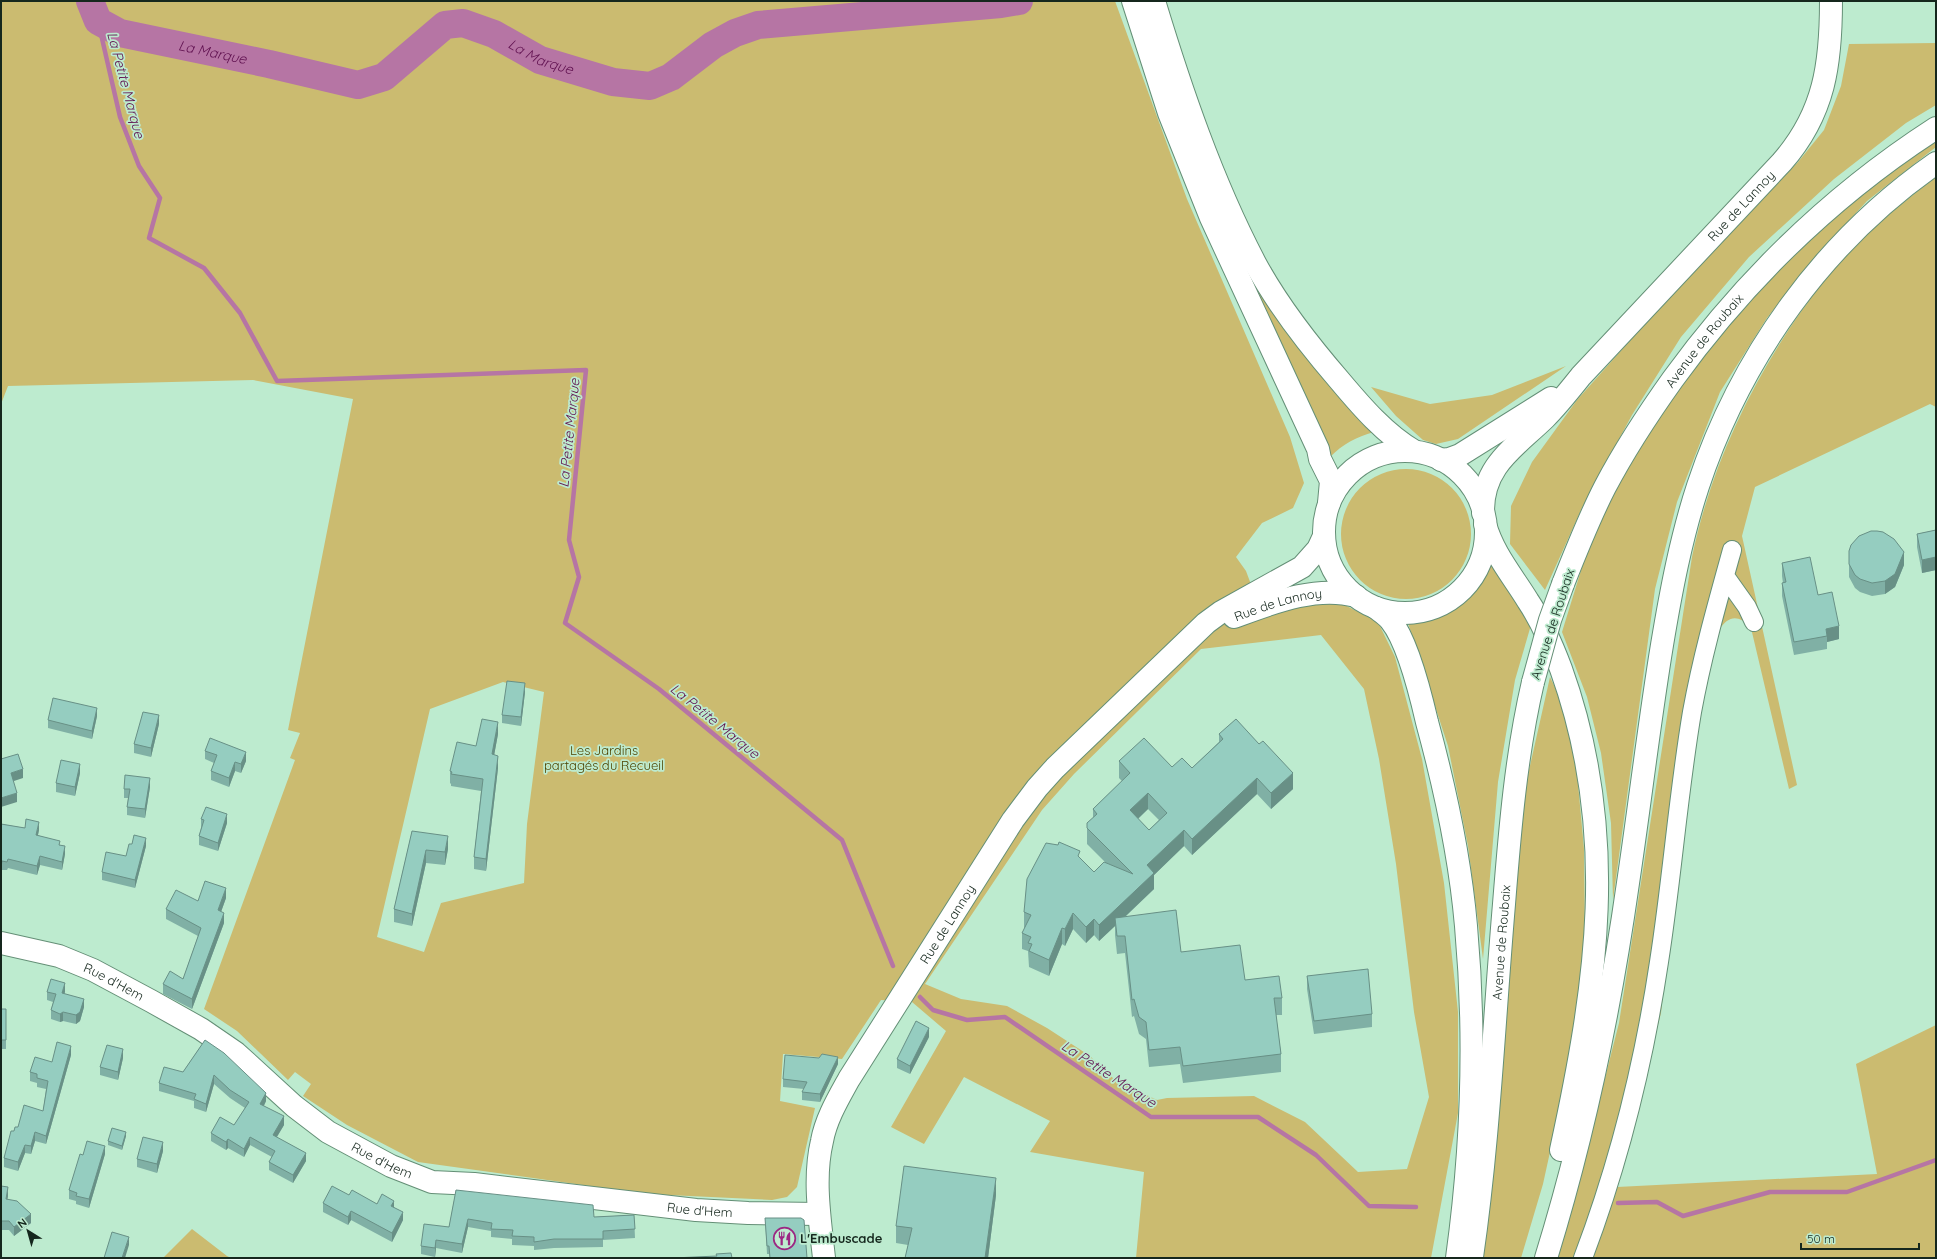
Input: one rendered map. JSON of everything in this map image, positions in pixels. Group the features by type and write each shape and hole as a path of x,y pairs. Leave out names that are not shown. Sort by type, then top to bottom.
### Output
{"main road":[{"path":"1132,1 1169,113 1211,218 1318,449 1320,459 1331,481 1324,536 1328,559 1333,570 1343,584 1356,596 1376,608 1391,621 1397,630 1418,690 1442,780 1463,899 1470,983 1471,1057 1469,1136 1457,1258"},
{"path":"1154,1 1197,129 1221,189 1255,264 1284,310 1334,375 1392,436 1414,451 1441,460 1458,471 1471,486 1484,518 1493,548 1540,621 1551,644 1571,696 1581,730 1590,775 1596,838 1597,914 1593,972 1585,1037 1559,1161 1534,1258"},
{"name":"Rue de Lannoy","path":"1376,608 1399,612 1422,611 1454,596 1470,579 1479,564 1484,547 1484,492 1489,477 1496,466 1560,402 1581,376 1782,162 1797,144 1814,110 1826,74 1831,39 1831,1"},
{"name":"Avenue de Roubaix","path":"1472,1258 1484,1164 1510,822 1523,725 1550,620 1563,584 1588,524 1624,452 1664,393 1721,316 1780,253 1836,201 1891,157 1936,128"},
{"path":"1546,1258 1568,1185 1606,1025 1628,884 1650,717 1671,595 1682,545 1698,487 1722,423 1741,385 1758,354 1798,296 1820,268 1863,222 1893,195 1936,163"},
{"name":"Rue de Lannoy","path":"1441,460 1454,458 1476,446 1545,402 1581,376"},
{"path":"1329,503 1339,484 1363,462 1392,452 1414,451"},
{"name":"Rue de Lannoy","path":"824,1258 820,1214 819,1157 828,1121 852,1072 1013,820 1045,779 1078,744 1206,623 1218,614 1302,567 1314,554 1324,536"},
{"name":"Rue de Lannoy","path":"1184,645 1198,635 1234,617 1276,603 1318,592 1342,592 1356,596"},
{"name":"Rue d'Hem","path":"1,943 40,950 74,961 115,981 168,1010 236,1053 294,1106 328,1132 364,1153 420,1178 443,1184 474,1184 696,1210 748,1213 820,1214"}],"street":[{"path":"1583,1258 1617,1155 1645,1040 1660,960 1678,805 1692,712 1711,625 1732,550"},
{"path":"1725,576 1747,607 1754,622"}],"green space":[{"name":"Les Jardins partagés du Recueil","path":"1,1 1115,1 1187,199 1290,437 1304,483 1293,508 1262,523 1236,557 1246,571 1262,614 1331,598 1378,622 1395,657 1422,759 1444,883 1458,1012 1458,1113 1431,1258 1136,1258 1144,1172 1030,1152 1050,1121 964,1077 924,1144 891,1127 946,1031 912,1002 881,1000 842,1059 783,1054 780,1101 815,1108 797,1187 787,1197 772,1200 647,1194 418,1162 347,1125 303,1096 311,1084 295,1072 288,1080 237,1031 204,1009 295,760 290,758 300,733 288,730 353,399 253,380 8,386 1,404","holes":["1321,635 1364,689 1379,759 1396,864 1414,1012 1429,1097 1407,1169 1358,1172 1305,1122 1254,1096 1167,1098 1157,1100 1115,1080 1090,1056 1047,1028 1007,1006 961,999 925,984 1042,810 1074,774 1201,649","503,682 544,692 527,824 524,883 441,903 424,952 377,937 430,709"]},
{"path":"1936,43 1936,105 1906,123 1834,179 1749,257 1681,337 1632,415 1582,508 1545,590 1510,544 1511,506 1532,462 1577,400 1675,290 1798,162 1824,130 1841,86 1849,44"},
{"path":"1936,141 1936,147 1867,201 1811,262 1767,318 1720,392 1677,502 1655,589 1613,900 1611,823 1601,753 1587,697 1562,632 1587,551 1624,468 1726,323 1798,248 1849,203"},
{"path":"1936,177 1936,407 1930,404 1755,487 1742,536 1797,785 1789,789 1751,628 1744,621 1737,618 1731,619 1721,627 1710,649 1683,806 1661,1013 1617,1187 1877,1174 1856,1064 1936,1025 1936,1258 1555,1258 1579,1180 1619,1023 1692,557 1709,492 1748,399 1781,341 1817,289 1836,266 1862,239 1891,213"},
{"path":"1247,270 1374,432 1361,436 1350,442 1330,457"},
{"path":"1566,366 1458,439 1436,444 1423,440 1396,416 1371,387 1430,404 1492,395"},
{"path":"1412,469 1431,474 1452,488 1466,509 1470,521 1470,547 1466,559 1452,580 1431,594 1419,598 1400,599 1381,594 1360,580 1346,559 1342,547 1341,528 1346,509 1360,488 1381,474 1393,470"},
{"path":"1491,563 1531,625 1515,680 1498,782 1483,959 1468,846 1448,746 1408,623 1428,619 1454,608 1470,596 1485,576"},
{"path":"1550,677 1564,706 1576,762 1584,849 1585,933 1579,1005 1566,1079 1543,1184 1521,1258 1482,1258 1525,788"},
{"path":"192,1229 227,1256 231,1258 163,1258"}],"building":[{"path":"1936,530 1936,557 1922,560 1917,534"},
{"path":"1871,531 1883,532 1894,539 1904,552 1895,574 1885,581 1872,583 1860,579 1855,575 1849,564 1849,551 1851,545 1859,536"},
{"path":"1810,557 1818,595 1832,592 1839,626 1826,629 1827,636 1794,642 1782,583 1786,582 1782,563"},
{"path":"507,681 525,683 521,717 502,715"},
{"path":"53,698 97,708 92,731 48,720"},
{"path":"143,712 159,715 151,748 134,744"},
{"path":"482,719 498,722 492,754 498,756 486,859 474,857 483,779 451,774 452,772 450,771 457,742 476,746"},
{"path":"1236,719 1259,744 1263,741 1293,773 1271,793 1257,778 1192,839 1184,830 1147,865 1154,873 1099,925 1094,919 1086,927 1073,913 1065,929 1062,928 1049,960 1029,951 1032,944 1028,943 1031,937 1022,933 1031,915 1024,912 1027,879 1046,843 1058,845 1059,842 1080,851 1078,856 1094,872 1104,862 1133,874 1087,828 1087,823 1097,814 1093,809 1130,773 1119,761 1144,738 1172,767 1182,758 1192,768 1223,739 1219,734","holes":["1148,793 1167,813 1149,830 1130,810"]},
{"path":"210,738 246,752 241,764 235,762 229,778 211,771 217,755 205,751"},
{"path":"18,754 23,769 11,773 17,793 1,798 1,759"},
{"path":"61,760 80,764 75,787 56,783"},
{"path":"125,775 150,778 145,809 127,807 130,789 124,789"},
{"path":"206,807 227,814 218,843 199,836 204,820 201,819"},
{"path":"26,819 39,822 36,835 60,841 59,845 65,846 62,862 40,856 37,866 8,859 7,862 2,861 1,867 1,824 25,828"},
{"path":"412,831 448,836 445,852 426,850 412,914 394,909"},
{"path":"134,835 146,838 135,880 102,872 106,852 126,856 129,844 132,844"},
{"path":"205,881 226,888 218,910 224,913 192,999 163,984 170,971 183,979 201,928 166,909 176,890 198,901"},
{"path":"1176,910 1181,952 1240,945 1245,980 1279,976 1282,998 1274,998 1281,1054 1183,1066 1180,1047 1149,1050 1146,1022 1139,1017 1134,999 1132,1000 1125,936 1117,936 1115,918"},
{"path":"1368,969 1372,1014 1314,1021 1307,976"},
{"path":"51,979 65,983 62,993 84,999 80,1012 76,1015 63,1012 60,1014 51,1010 56,994 47,992"},
{"path":"1,1009 6,1009 6,1040 1,1040"},
{"path":"916,1021 929,1028 910,1066 897,1059"},
{"path":"205,1040 224,1053 266,1093 260,1104 284,1116 273,1135 306,1153 293,1175 269,1162 275,1151 250,1137 244,1149 228,1139 226,1142 211,1133 220,1117 234,1125 249,1102 230,1090 214,1075 206,1104 194,1099 196,1094 159,1083 164,1067 183,1072"},
{"path":"57,1042 71,1046 46,1136 35,1132 31,1146 25,1145 18,1162 4,1158 11,1131 14,1131 15,1127 18,1127 24,1105 43,1111 48,1081 37,1078 37,1074 30,1072 35,1057 52,1062"},
{"path":"107,1045 123,1049 118,1072 100,1067"},
{"path":"822,1054 838,1057 820,1094 802,1092 807,1082 783,1079 785,1055 819,1058"},
{"path":"112,1128 126,1132 122,1146 108,1141"},
{"path":"143,1137 163,1142 157,1164 137,1159"},
{"path":"87,1141 105,1146 89,1199 76,1196 77,1193 69,1190 80,1154 83,1155"},
{"path":"904,1166 996,1178 985,1258 905,1258 912,1228 896,1226"},
{"path":"1,1186 8,1187 6,1199 17,1201 31,1214 14,1227 9,1221 1,1221"},
{"path":"332,1186 349,1195 352,1190 377,1204 382,1194 394,1201 391,1206 403,1212 392,1233 351,1211 348,1217 323,1203"},
{"path":"456,1190 593,1205 594,1217 634,1215 635,1229 603,1231 603,1239 554,1239 534,1242 534,1237 512,1236 513,1230 491,1229 492,1223 468,1219 462,1244 436,1240 435,1248 421,1246 424,1224 449,1227"},
{"name":"L'Embuscade","path":"765,1218 801,1218 804,1220 807,1258 770,1258 769,1246 767,1246"},
{"path":"112,1232 129,1237 122,1258 104,1258"},
{"path":"731,1253 732,1258 673,1258 717,1256 716,1254"}],"waterway":[{"name":"La Marque","path":"90,1 98,21 120,33 269,64 358,85 384,77 445,25 463,23 494,34 540,60 613,82 650,86 671,77 713,45 735,33 758,25 1001,4 1019,1"},
{"name":"La Petite Marque","path":"98,21 120,117 139,166 160,198 149,238 204,268 240,313 277,381 586,370 569,540 579,577 565,623 659,689 842,840 893,966"},
{"name":"La Petite Marque","path":"920,997 933,1010 967,1020 1005,1017 1151,1117 1258,1117 1316,1155 1369,1206 1416,1207"},
{"name":"La Petite Marque","path":"1618,1203 1657,1202 1683,1216 1770,1192 1847,1192 1936,1160"}],"place":[{"name":"L'Embuscade","path":"785,1238"}]}
